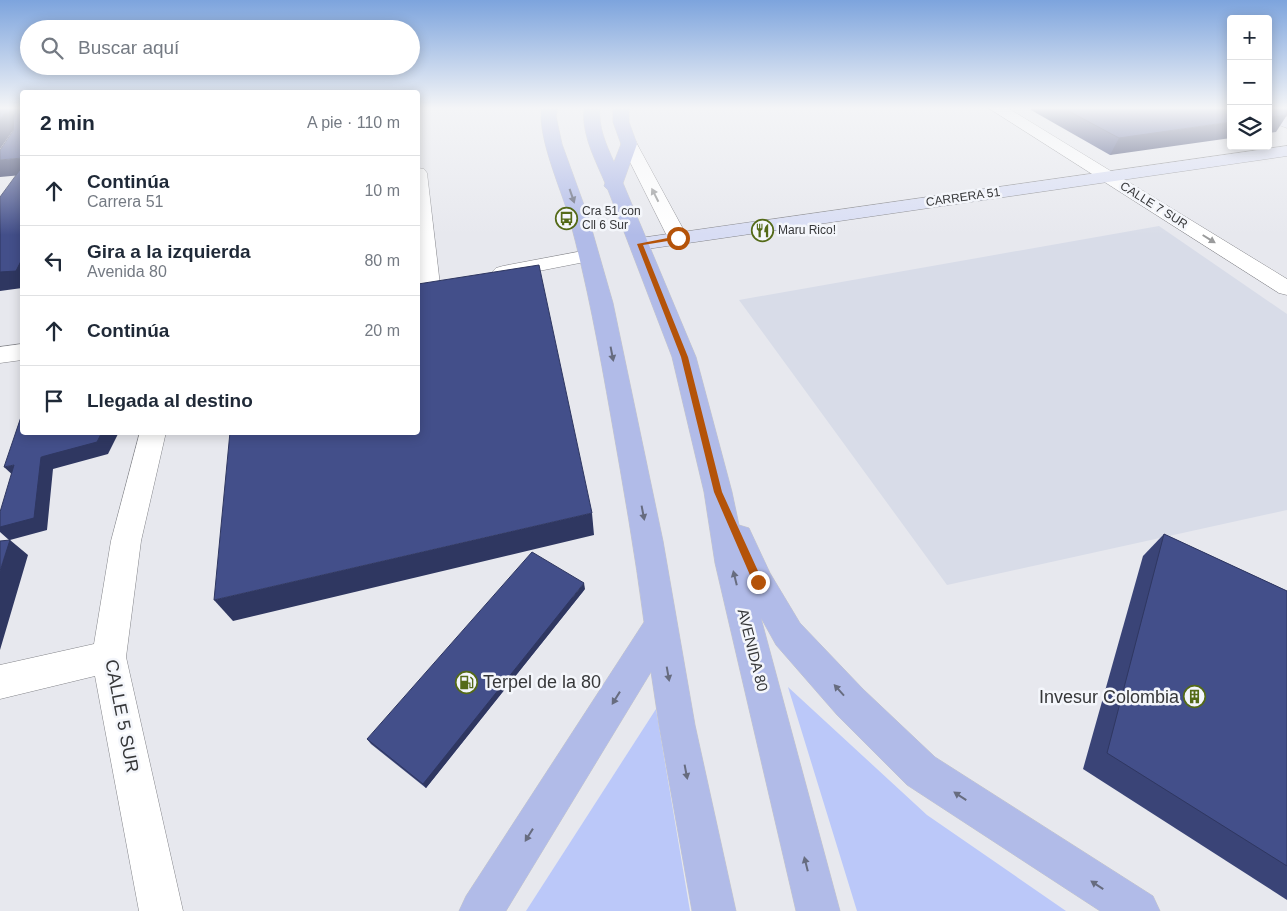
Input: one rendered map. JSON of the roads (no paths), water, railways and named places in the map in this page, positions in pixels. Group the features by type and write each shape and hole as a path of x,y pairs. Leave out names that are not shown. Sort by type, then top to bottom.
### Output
{"main road":[{"path":"556,150 578,216 602,303 648,541 678,734 714,911"},
{"name":"AVENIDA 80","path":"599,150 640,244 684,357 718,492 731,563 818,911"},
{"path":"614,186 627,150"},
{"path":"718,492 758,582 788,634 850,702 921,771 1138,911"},
{"path":"481,911 660,627"}],"street":[{"path":"632,150 678,238"},
{"name":"CALLE 7 SUR","path":"1064,150 1287,288"},
{"name":"CARRERA 51","path":"640,244 1287,151"},
{"path":"420,189 432,285"},
{"path":"486,275 588,256"},
{"path":"0,355 20,352"},
{"name":"CALLE 5 SUR","path":"152,435 126,541 109,656 161,911"},
{"path":"0,682 109,656"}],"place":[{"name":"Cra 51 con Cll 6 Sur","path":"566,218"},
{"name":"Maru Rico!","path":"762,230"},
{"name":"Terpel de la 80","path":"467,682"},
{"name":"Invesur Colombia","path":"1195,697"}]}
